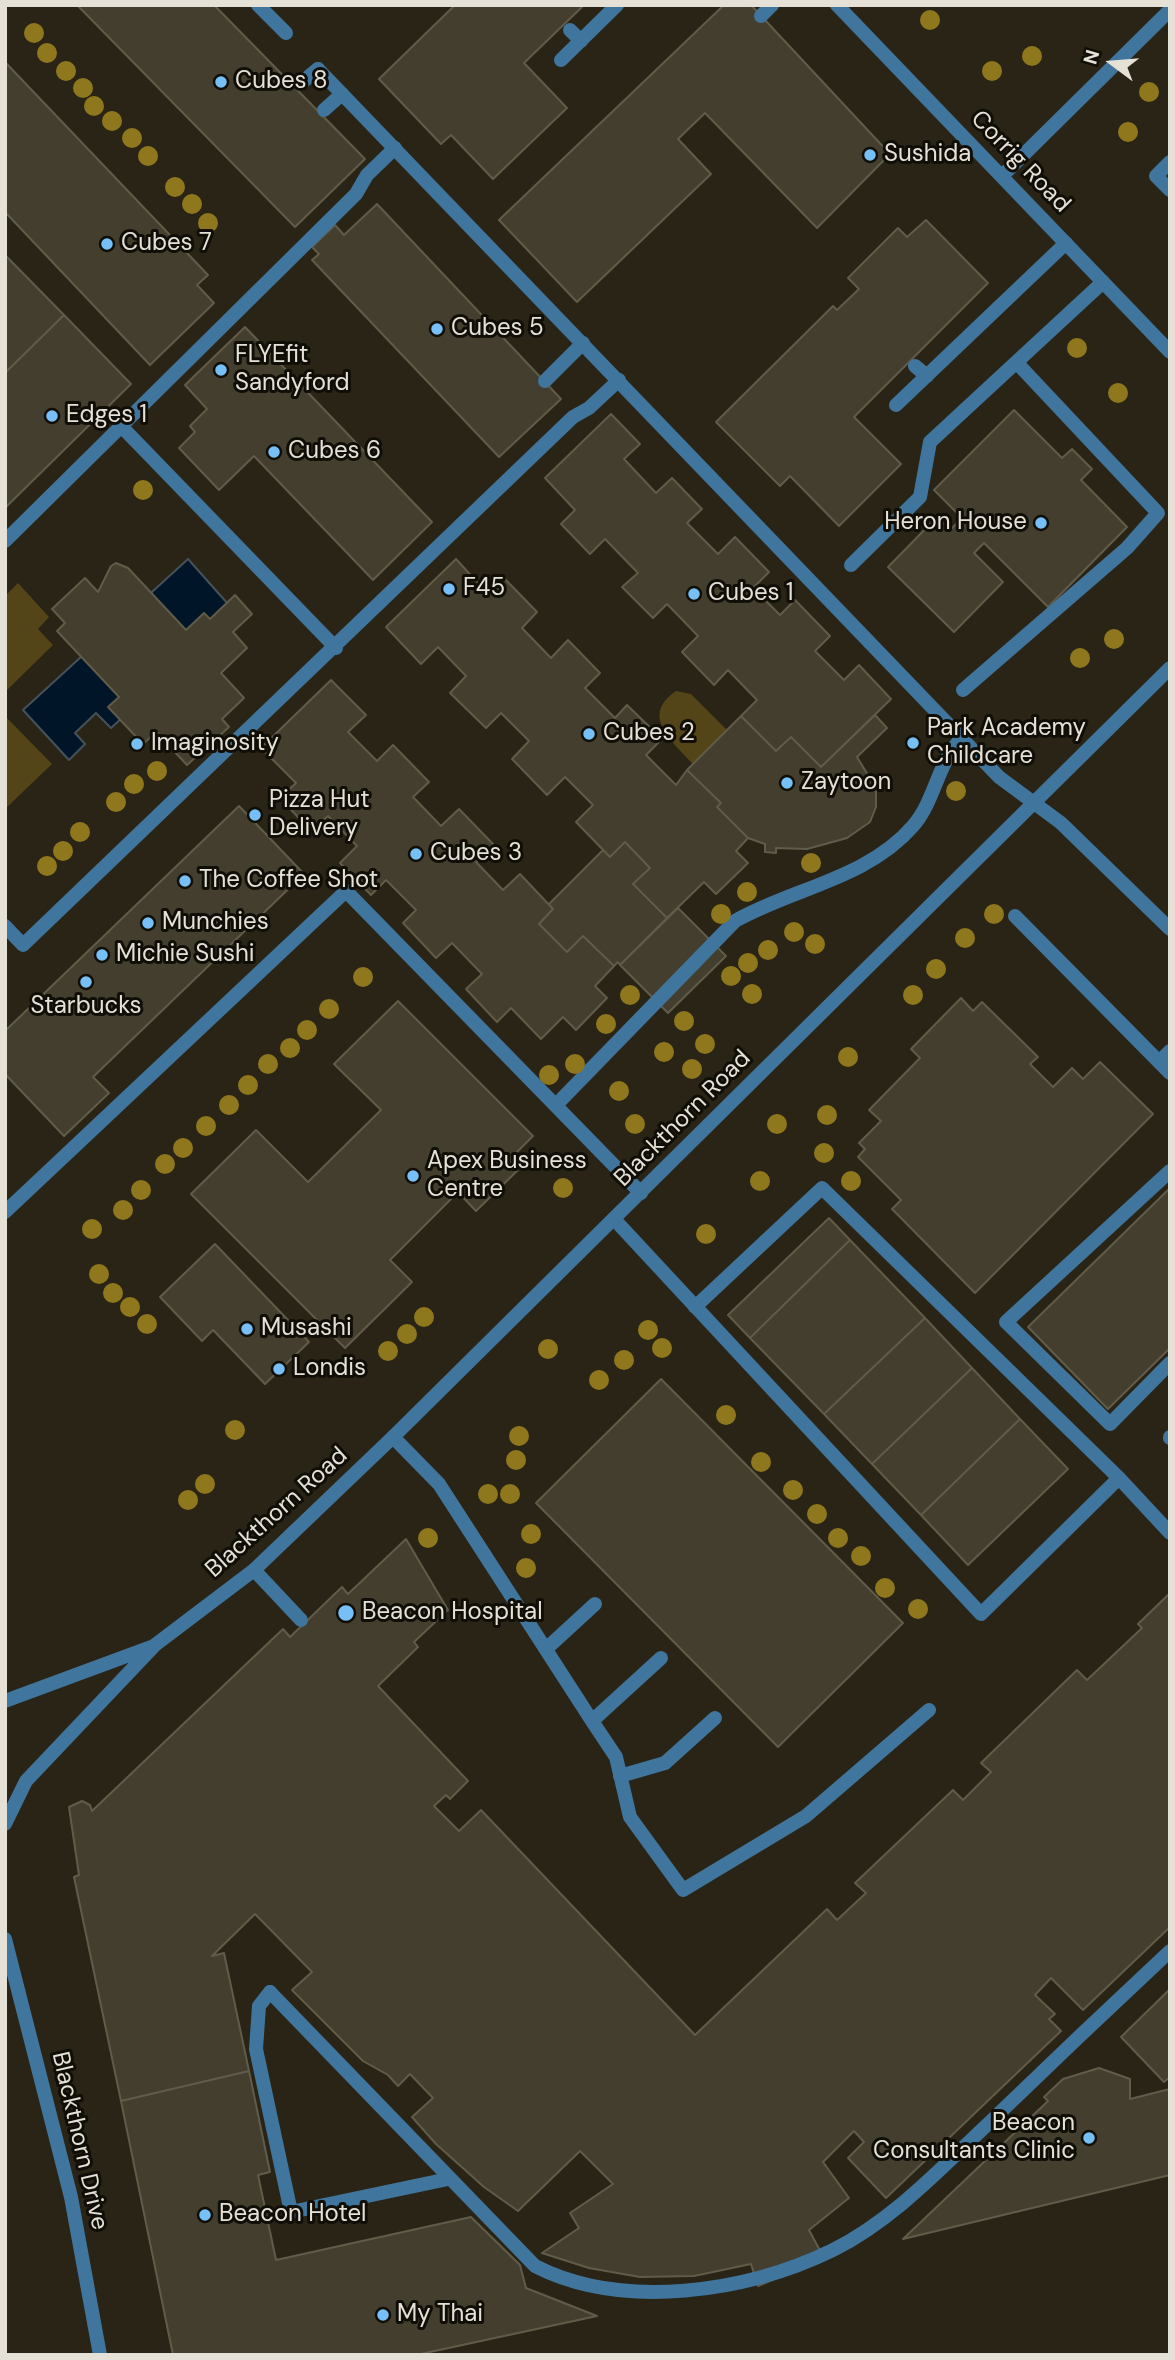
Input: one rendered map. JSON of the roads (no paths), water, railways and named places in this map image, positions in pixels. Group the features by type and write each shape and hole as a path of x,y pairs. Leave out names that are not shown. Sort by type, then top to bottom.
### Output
{"street":[{"path":"258,5 286,33"},
{"path":"561,60 575,36 617,5"},
{"name":"Corrig Road","path":"837,5 1169,349"},
{"path":"1002,176 1170,10"},
{"path":"300,84 318,69 999,777 1061,823 1170,929"},
{"path":"324,110 342,93"},
{"path":"5,541 356,194 367,176 395,148"},
{"path":"1170,162 1156,176 1170,190"},
{"path":"896,405 1066,243"},
{"path":"851,565 920,497 930,442 1103,282"},
{"path":"545,381 583,343"},
{"path":"963,690 1128,548 1158,513 1017,363"},
{"path":"915,366 927,376"},
{"path":"5,926 23,944 336,648 564,427 619,380"},
{"path":"122,427 336,648"},
{"name":"Blackthorn Road","path":"5,1824 26,1781 155,1645 254,1570 393,1437 1170,668"},
{"path":"556,1105 735,921 764,905 824,884 888,851 914,825 927,804 950,750 962,738"},
{"path":"5,1212 346,891 641,1193"},
{"path":"1015,916 1164,1056 1170,1073"},
{"path":"1170,1171 1006,1322 1110,1424 1170,1363"},
{"path":"695,1307 822,1188 1119,1478 1170,1533"},
{"path":"614,1219 981,1614 1119,1478"},
{"path":"393,1437 439,1484 616,1757 630,1817 683,1890 806,1816 929,1710"},
{"path":"254,1570 301,1620"},
{"path":"546,1649 595,1604"},
{"name":"Blackthorn Road","path":"5,1701 155,1645"},
{"path":"592,1721 661,1658"},
{"path":"620,1776 665,1763 715,1718"},
{"name":"Blackthorn Drive","path":"5,1939 71,2197 100,2355"},
{"path":"449,2179 291,2212 256,2049 259,2006 270,1992 449,2179 520,2254 551,2274 635,2291 700,2290 752,2280 832,2250 915,2193 1170,1951"}],"water":[{"path":"188,559 236,613 111,728 96,713 75,733 85,744 69,760 23,710"}],"place":[{"name":"Cubes 8","path":"221,82"},
{"name":"Sushida","path":"870,155"},
{"name":"Cubes 7","path":"107,244"},
{"name":"Cubes 5","path":"437,329"},
{"name":"FLYEfit Sandyford","path":"221,370"},
{"name":"Edges 1","path":"52,416"},
{"name":"Cubes 6","path":"274,452"},
{"name":"Heron House","path":"1041,523"},
{"name":"F45","path":"449,589"},
{"name":"Cubes 1","path":"694,594"},
{"name":"Cubes 2","path":"589,734"},
{"name":"Park Academy Childcare","path":"913,743"},
{"name":"Imaginosity","path":"137,744"},
{"name":"Zaytoon","path":"787,783"},
{"name":"Pizza Hut Delivery","path":"255,815"},
{"name":"Cubes 3","path":"416,854"},
{"name":"The Coffee Shot","path":"185,881"},
{"name":"Munchies","path":"148,923"},
{"name":"Michie Sushi","path":"102,955"},
{"name":"Starbucks","path":"86,982"},
{"name":"Apex Business Centre","path":"413,1176"},
{"name":"Musashi","path":"247,1329"},
{"name":"Londis","path":"279,1369"},
{"name":"Beacon Hospital","path":"346,1613"},
{"name":"Beacon Consultants Clinic","path":"1089,2138"},
{"name":"Beacon Hotel","path":"205,2215"},
{"name":"My Thai","path":"383,2315"}]}
